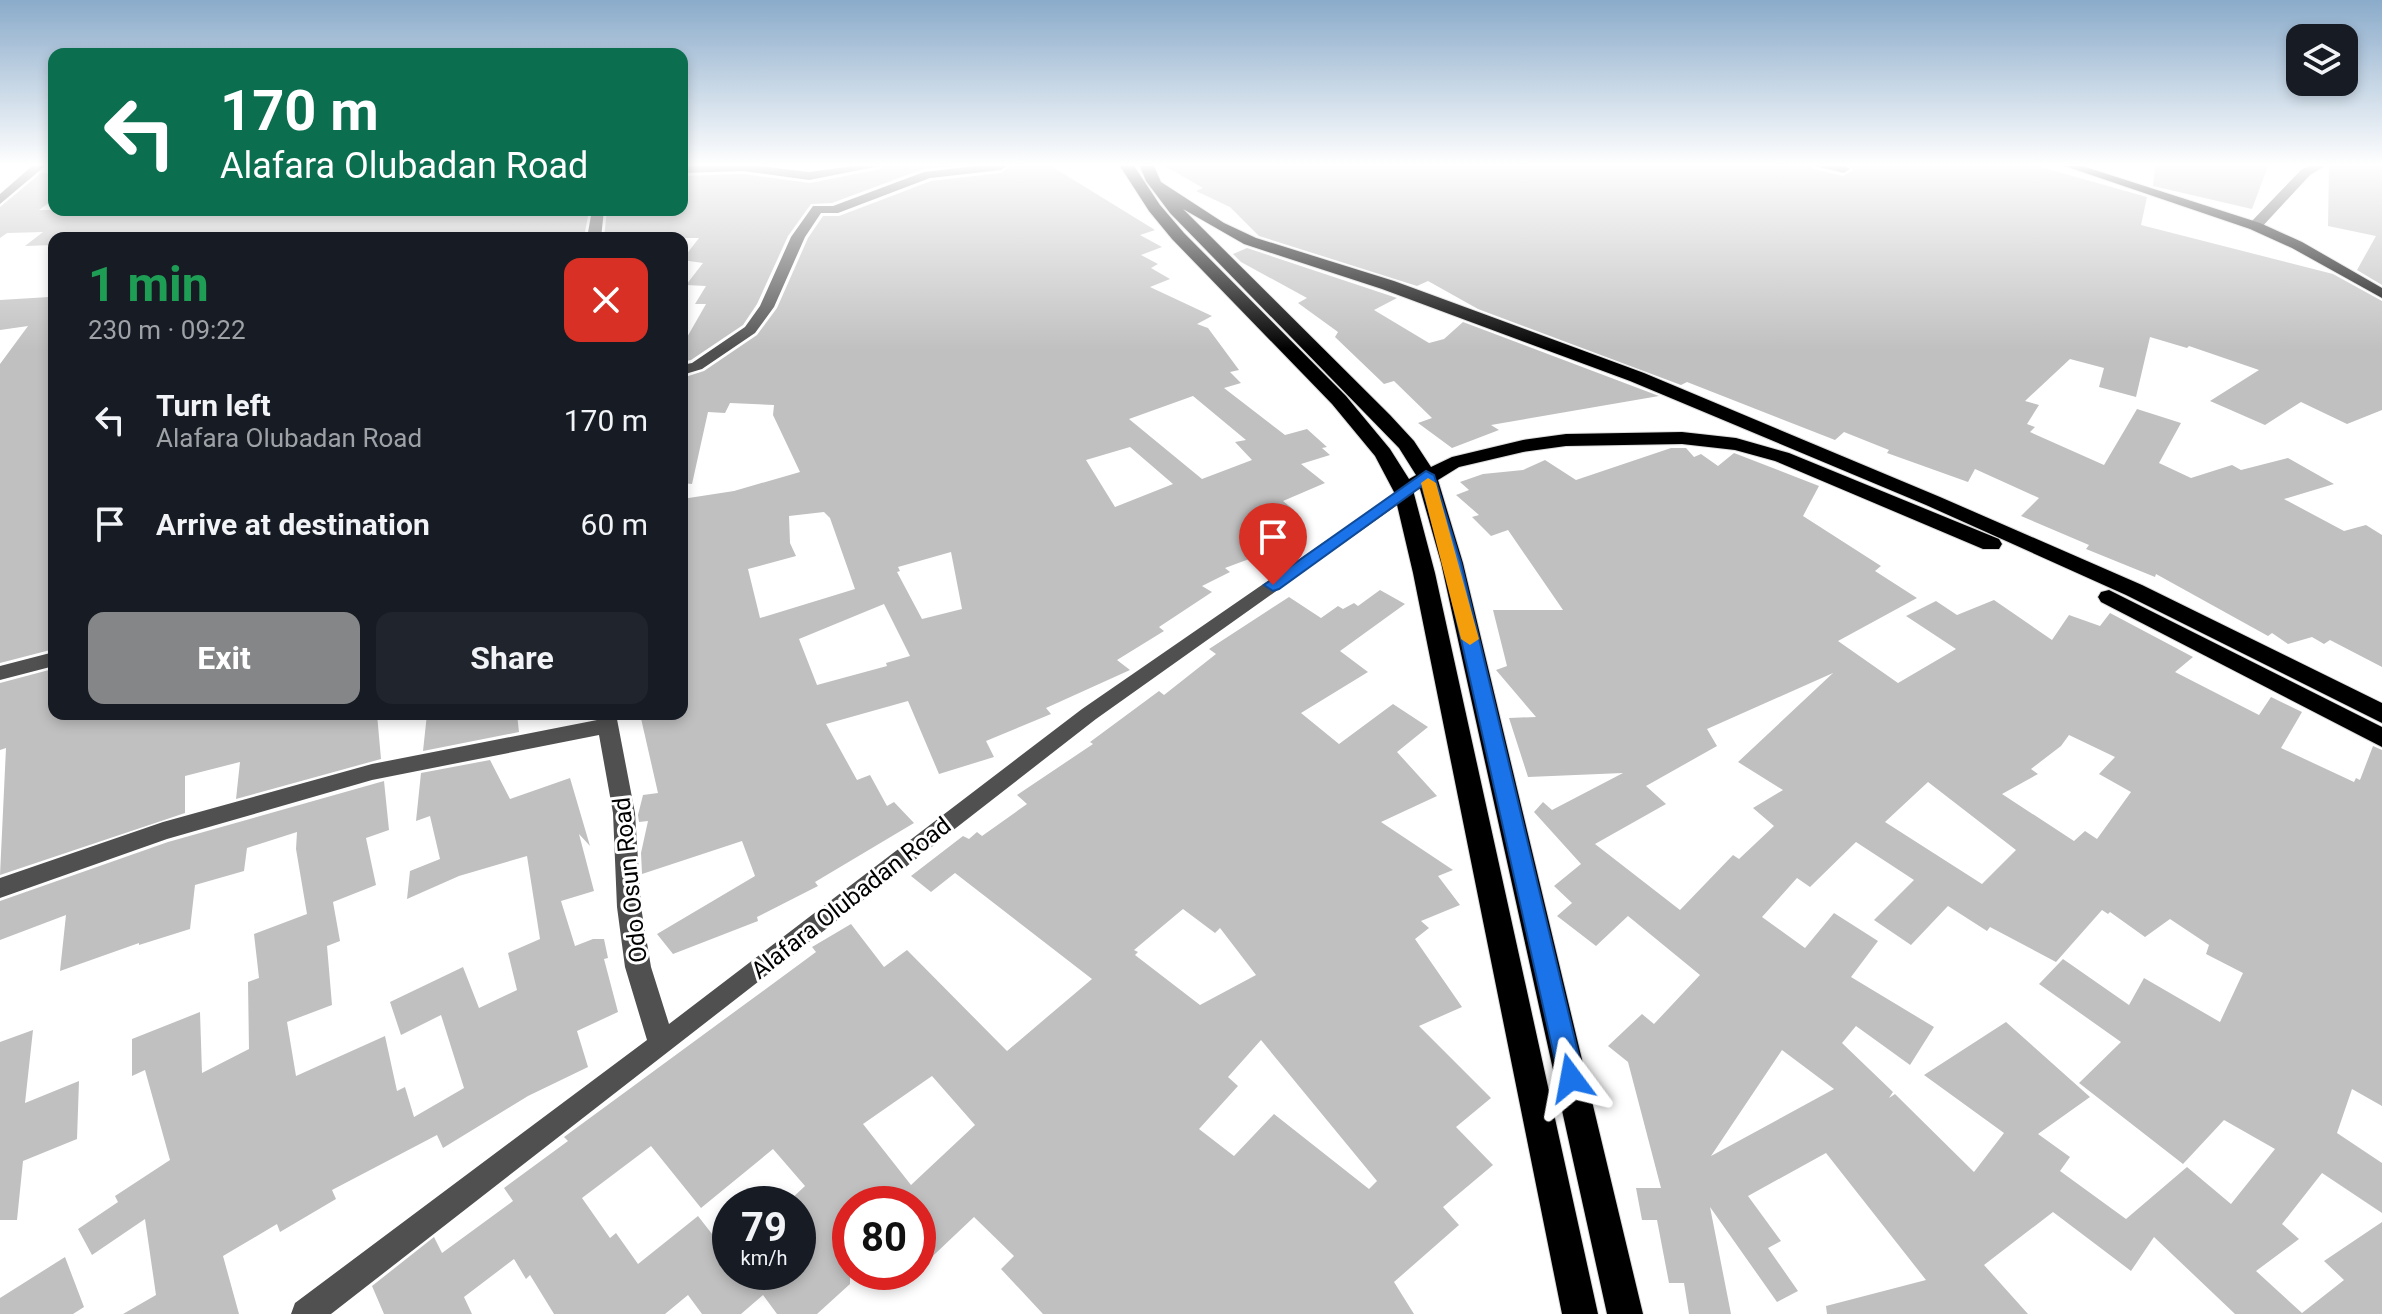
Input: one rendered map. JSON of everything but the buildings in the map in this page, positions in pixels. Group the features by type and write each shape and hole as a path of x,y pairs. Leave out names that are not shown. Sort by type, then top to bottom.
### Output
{"highway":[{"path":"1173,227 1178,236 1359,422 1395,471 1415,484 1452,563 1625,1314"},
{"path":"1192,227 1407,445 1493,904 1580,1314"},
{"path":"1222,227 1250,241 1428,299 1637,377 1983,532 2382,738"},
{"path":"1415,484 1480,455 1566,440 1682,438 1722,443 1782,457 2148,597 2382,714"},
{"path":"1493,904 1531,901"}],"main road":[{"path":"2258,227 2297,245 2382,294"}],"street":[{"path":"688,368 697,366 750,330 767,307 805,227"},
{"name":"Alafara Olubadan Road","path":"306,1314 1089,714 1415,484"},
{"path":"0,673 48,661"},
{"path":"0,888 163,831 372,772 608,720"},
{"name":"Odo Osun Road","path":"608,720 624,813 629,907 638,967 662,1044"}],"slow traffic":[{"path":"1428,483 1470,639"}],"route":[{"path":"1273,585 1426,475 1452,563 1571,1078"}]}
